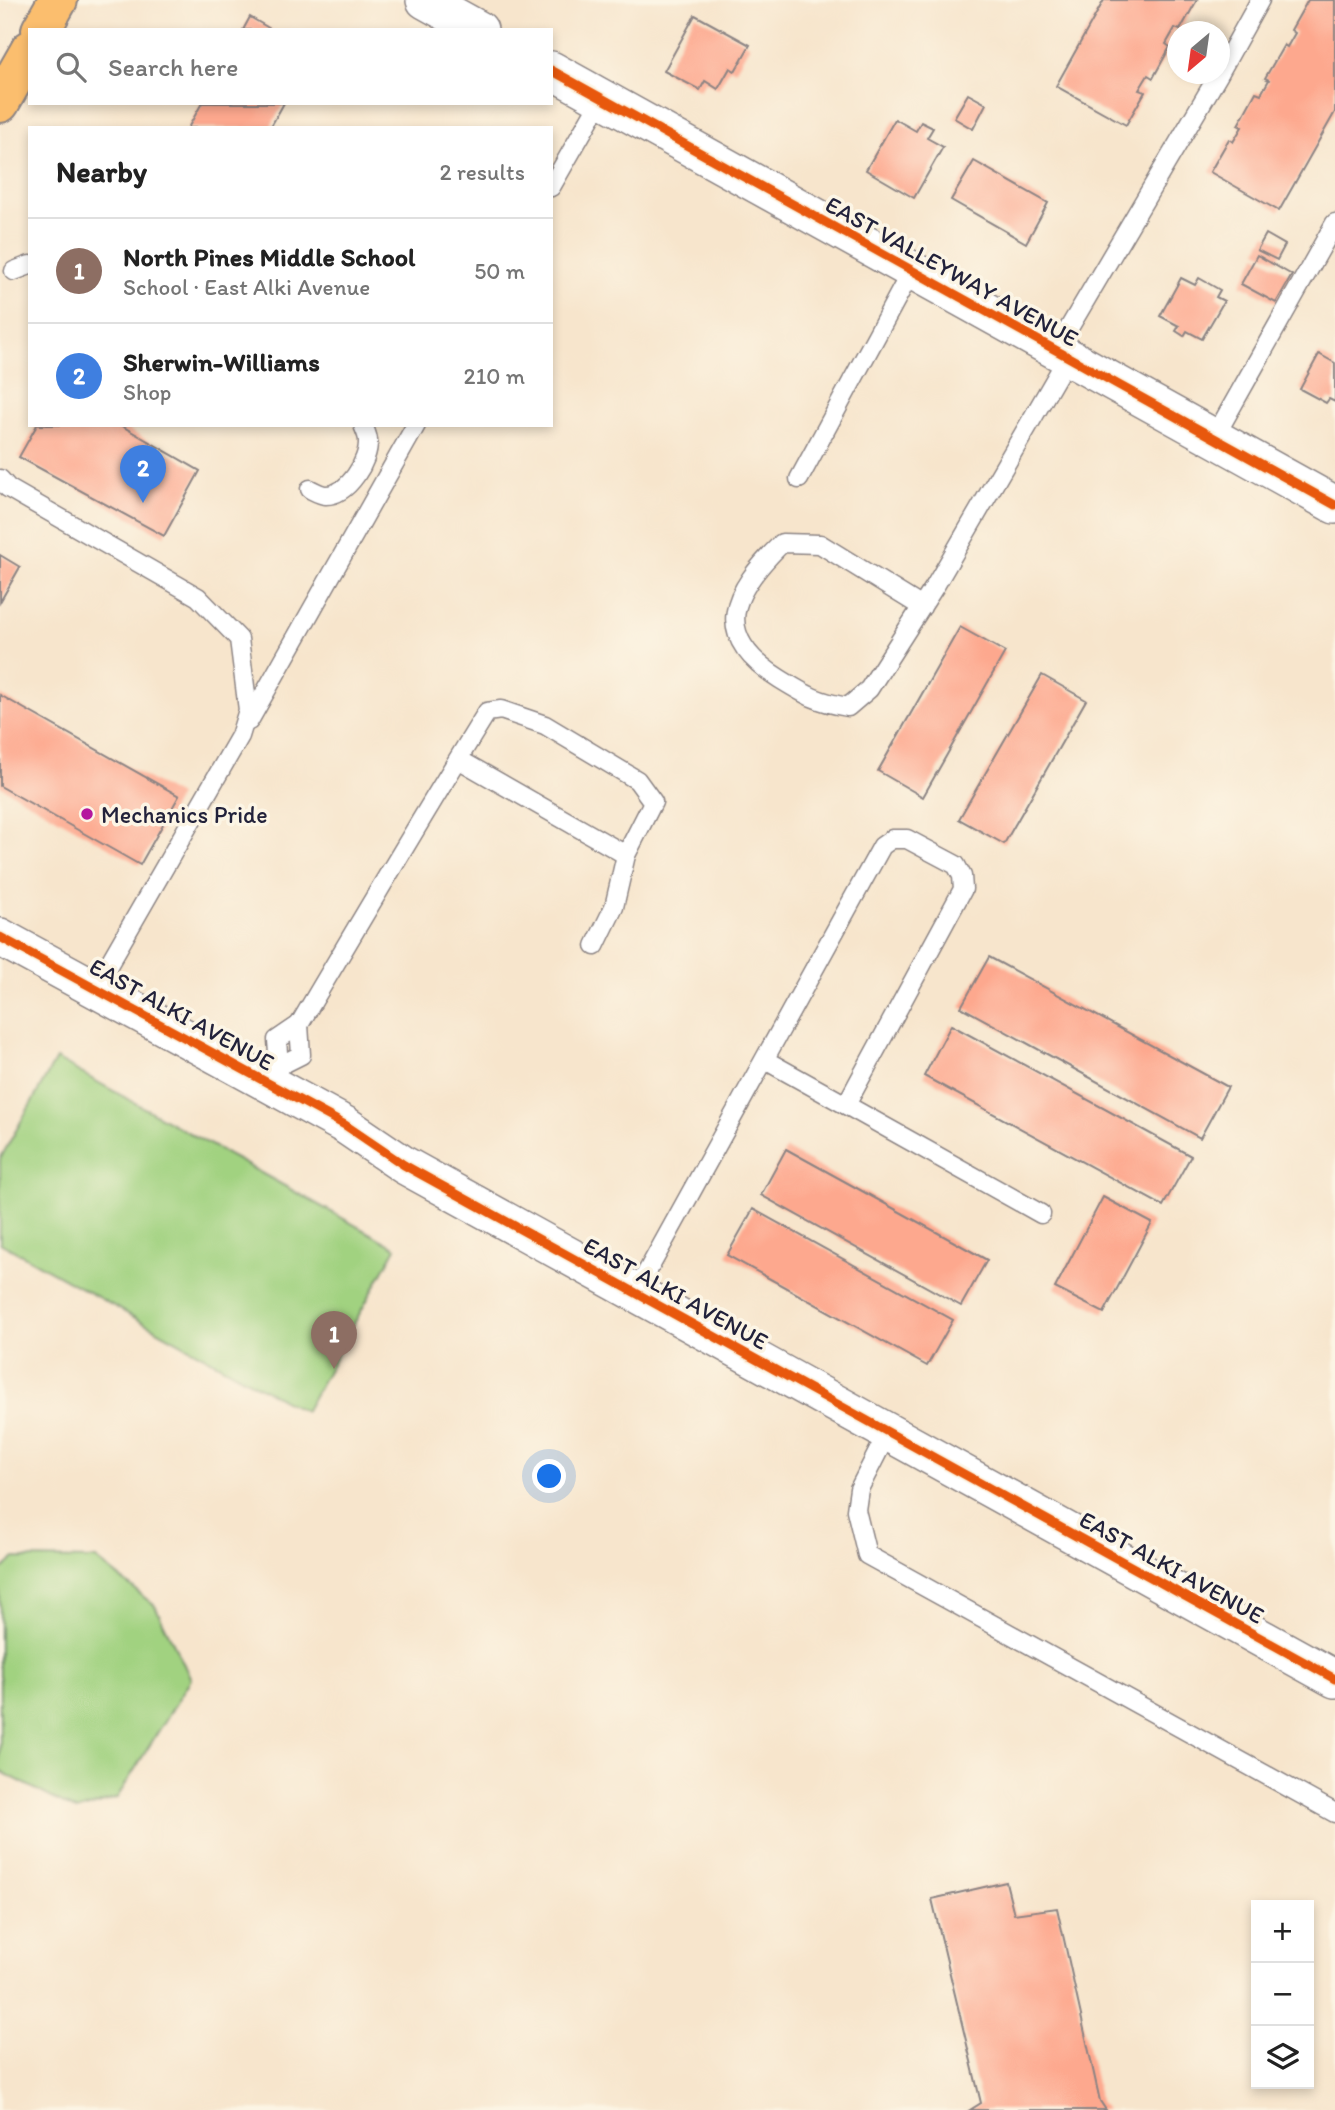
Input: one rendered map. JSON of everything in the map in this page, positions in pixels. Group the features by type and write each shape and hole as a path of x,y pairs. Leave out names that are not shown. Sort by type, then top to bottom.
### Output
{"main road":[{"path":"42,28 58,0"},
{"path":"0,103 28,54"}],"street":[{"path":"425,0 475,28"},
{"name":"EAST VALLEYWAY AVENUE","path":"553,71 1335,505"},
{"name":"EAST ALKI AVENUE","path":"0,937 95,988 274,1074 404,1165 1335,1679"}],"lane":[{"path":"1230,53 1260,0"},
{"path":"922,607 820,544 782,543 756,568 737,606 735,637 755,663 817,702 848,707 869,689 922,607 1213,84"},
{"path":"553,184 602,98"},
{"path":"1214,438 1335,223"},
{"path":"799,479 912,270"},
{"path":"310,489 326,495 341,490 355,475 366,456 369,439 364,427"},
{"path":"95,988 415,427"},
{"path":"0,479 8,488 198,597 239,639 248,710 240,736"},
{"path":"274,1074 301,1055 299,1025 487,712 502,710 545,725 637,780 653,802 626,855 614,907 595,946"},
{"path":"458,759 626,855"},
{"path":"636,1293 882,846 892,839 907,839 956,865 962,876 963,890 846,1105"},
{"path":"765,1060 1041,1214"},
{"path":"888,1432 859,1489 856,1510 867,1555 1335,1813"}],"green space":[{"path":"56,1059 396,1248 305,1412 0,1243 0,1159"},
{"path":"15,1558 96,1559 155,1606 191,1679 117,1798 77,1811 0,1771 0,1571"}],"building":[{"path":"1104,0 1197,0 1185,21 1167,21 1167,52 1153,78 1148,75 1139,90 1145,92 1126,125 1056,86"},
{"path":"1308,0 1335,0 1335,112 1279,211 1210,172 1229,139 1233,142 1242,127 1238,125 1256,92 1261,94 1269,80 1265,78 1284,45 1287,47 1295,33 1291,30"},
{"path":"695,15 750,45 735,71 730,68 718,89 705,81 700,90 664,71"},
{"path":"250,17 269,28 244,28"},
{"path":"968,94 986,104 973,129 954,118"},
{"path":"201,105 283,105 271,126 189,126"},
{"path":"895,119 916,131 921,122 933,128 927,138 943,147 914,198 866,170"},
{"path":"974,161 1048,203 1026,243 951,200"},
{"path":"1266,234 1285,245 1277,260 1257,250"},
{"path":"1257,255 1292,275 1276,303 1241,284"},
{"path":"1181,278 1195,285 1199,278 1220,290 1216,297 1224,301 1202,339 1187,331 1184,336 1176,331 1179,326 1160,316"},
{"path":"1319,354 1335,363 1335,402 1329,399 1326,403 1300,389"},
{"path":"36,427 123,427 200,471 164,536 19,457"},
{"path":"0,555 20,567 0,602"},
{"path":"960,627 1005,652 923,797 878,771"},
{"path":"1042,675 1086,700 1004,844 959,819"},
{"path":"0,695 179,796 140,865 0,786"},
{"path":"989,957 1228,1087 1200,1138 961,1007"},
{"path":"951,1025 1191,1156 1163,1206 924,1076"},
{"path":"786,1149 987,1260 961,1306 761,1195"},
{"path":"1103,1197 1152,1223 1104,1313 1055,1288"},
{"path":"753,1209 953,1320 927,1366 727,1255"},
{"path":"1006,1882 1014,1914 1057,1908 1100,2101 1106,2110 970,2110 981,2103 932,1899"}],"cycle path":[{"path":"553,71 1335,505"},
{"path":"0,937 345,1125 404,1165 1335,1679"}],"place":[{"name":"Sherwin-Williams","path":"143,503"},
{"name":"Mechanics Pride","path":"87,814"},
{"name":"North Pines Middle School","path":"334,1369"}]}
